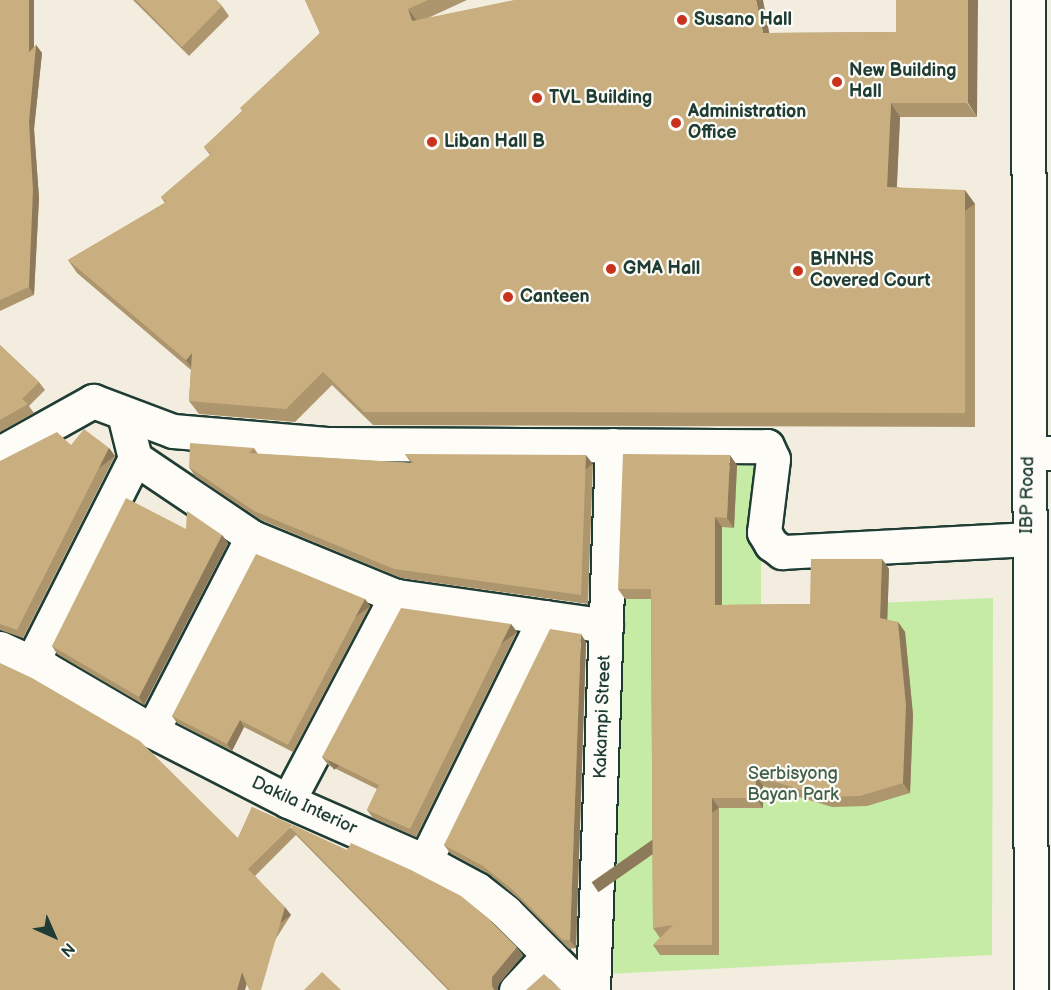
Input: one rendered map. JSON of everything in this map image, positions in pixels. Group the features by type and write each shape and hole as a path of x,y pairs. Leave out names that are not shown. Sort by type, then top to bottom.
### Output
{"street":[{"name":"IBP Road","path":"1028,0 1040,453 1028,539 1031,990"},
{"path":"0,453 93,400 124,414 173,431 329,444 767,446 774,459 764,532 771,544 782,552 1028,539"},
{"path":"32,662 135,458 124,414"},
{"name":"Kakampi Street","path":"593,983 612,445"},
{"path":"135,458 252,537 396,596 606,626"},
{"path":"152,731 252,537"},
{"path":"288,801 396,596"},
{"path":"425,861 545,617"},
{"name":"Dakila Interior","path":"0,648 32,662 152,731 288,801 425,861 477,889 506,912 570,976 593,983"},
{"path":"516,990 549,955"}],"green space":[{"name":"Serbisyong Bayan Park","path":"761,465 761,608 993,598 992,955 606,974 624,467"}],"building":[{"path":"0,0 29,0 29,52 36,45 29,121 33,190 29,287 0,300"},
{"path":"136,0 216,0 222,6 182,47"},
{"path":"305,0 428,0 408,9 412,21 514,0 756,0 763,33 896,32 896,0 968,0 968,103 891,103 887,187 965,190 965,413 364,412 323,372 286,409 189,401 192,353 186,360 68,260 166,202 161,197 211,154 204,147 242,111 240,108 320,33"},
{"path":"0,345 39,382 22,399 28,404 0,420"},
{"path":"84,429 109,448 17,630 0,624 0,461 57,432 71,445"},
{"path":"190,443 254,448 249,453 414,463 405,454 586,455 581,595 394,569 254,511 189,467"},
{"path":"623,454 730,455 727,518 715,517 715,605 810,604 811,559 882,559 880,618 898,622 906,705 903,783 860,796 825,797 756,776 756,798 712,798 712,945 653,945 673,925 653,928 651,589 618,589"},
{"path":"126,498 186,529 187,511 222,535 139,697 52,646"},
{"path":"256,554 365,599 288,745 240,720 227,744 172,716"},
{"path":"401,608 511,624 410,829 367,810 379,785 322,757"},
{"path":"550,629 581,634 570,940 563,940 513,890 483,866 444,845"},
{"path":"0,663 32,678 140,741 238,838 252,807 293,825 248,869 285,907 261,990 249,990 242,972 237,990 0,990"},
{"path":"293,825 347,850 351,843 411,870 461,896 488,918 517,947 492,977 494,990 450,990 291,828"},
{"path":"322,972 341,990 304,990"},
{"path":"544,974 561,990 526,990"}],"place":[{"name":"Susano Hall","path":"682,20"},
{"name":"New Building Hall","path":"837,82"},
{"name":"TVL Building","path":"537,98"},
{"name":"Administration Office","path":"676,123"},
{"name":"Liban Hall B","path":"432,142"},
{"name":"GMA Hall","path":"611,269"},
{"name":"BHNHS Covered Court","path":"798,271"},
{"name":"Canteen","path":"508,297"}]}
